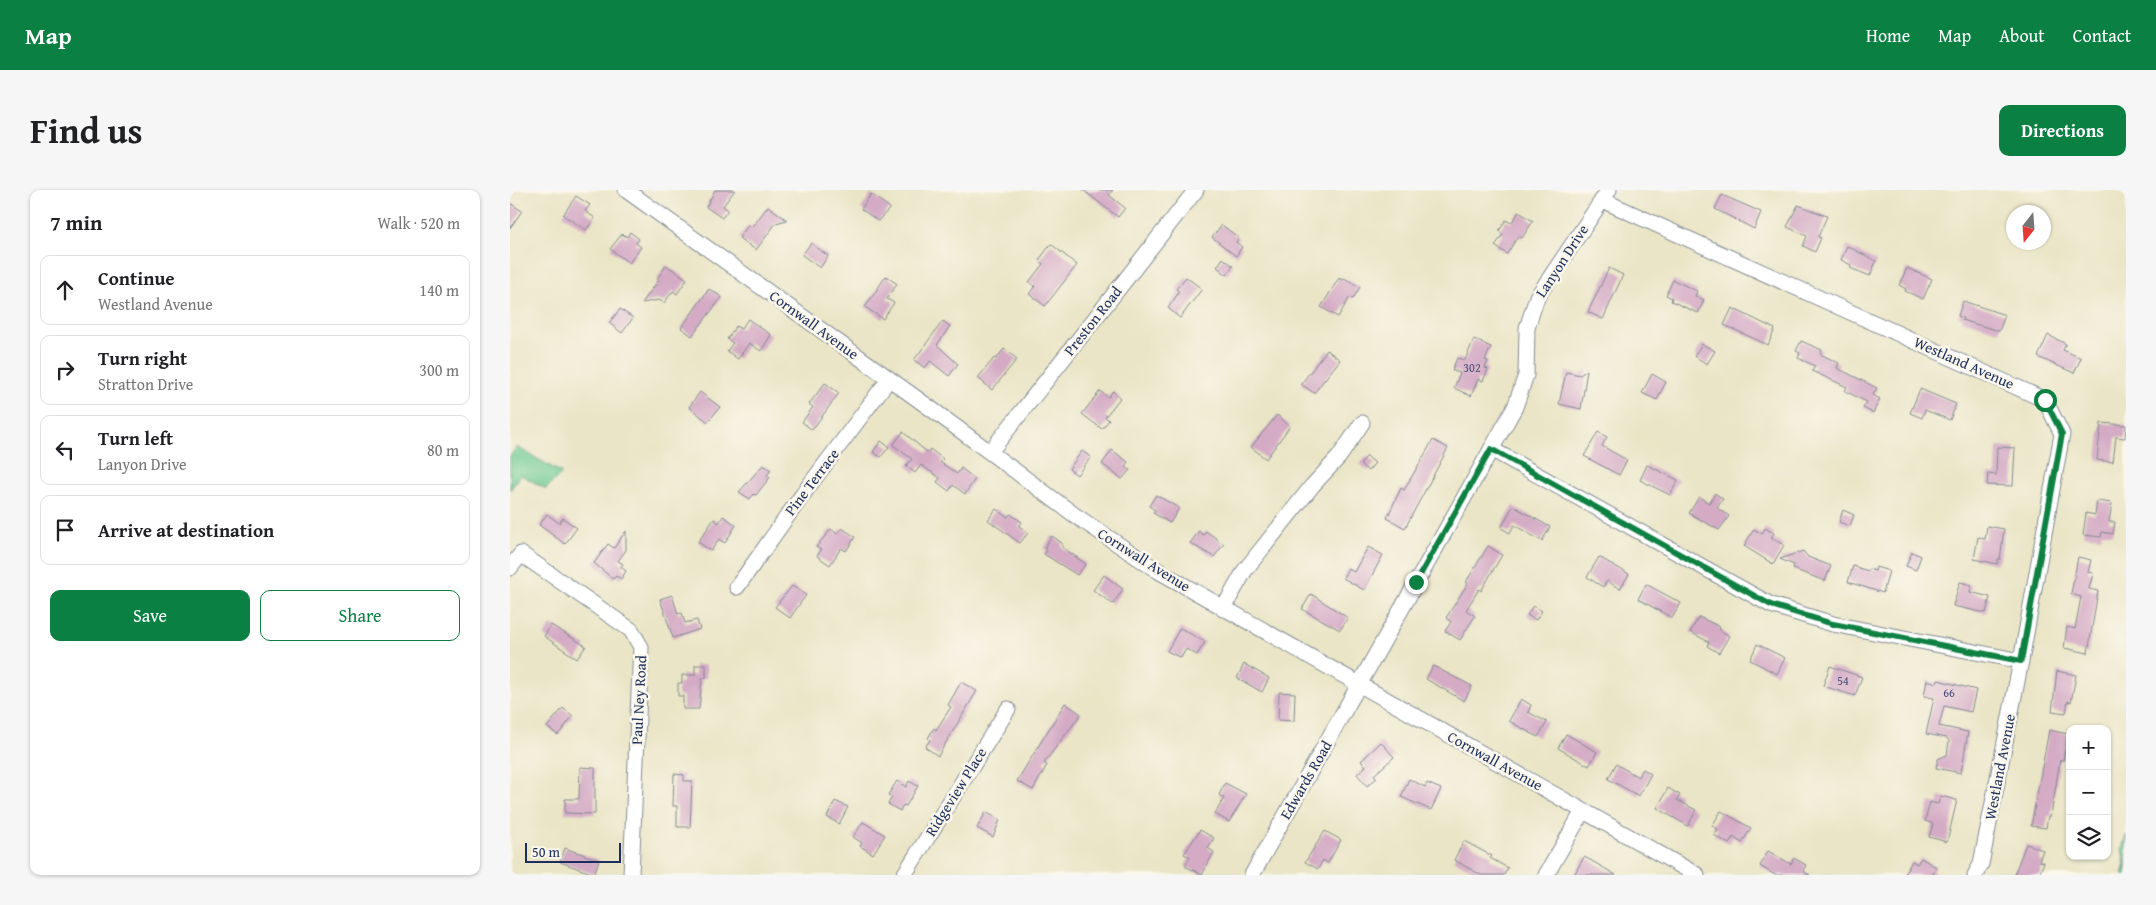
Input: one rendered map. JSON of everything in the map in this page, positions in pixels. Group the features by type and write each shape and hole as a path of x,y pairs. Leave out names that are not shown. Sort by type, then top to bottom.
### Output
{"street":[{"name":"Cornwall Avenue","path":"626,190 889,378 1119,546 1224,609 1697,875"},
{"name":"Preston Road","path":"990,452 1196,190"},
{"name":"Lanyon Drive","path":"1359,685 1522,391 1526,375 1527,328 1537,297 1606,195"},
{"name":"Westland Avenue","path":"1606,195 2045,400 2062,434 2021,661 1981,864 1975,875"},
{"name":"Pine Terrace","path":"737,587 810,483 889,378"},
{"path":"1224,609 1245,570 1307,492 1338,457 1362,423"},
{"path":"1491,449 1771,605 1833,624 2021,661"},
{"name":"Paul Ney Road","path":"510,568 522,554 631,630 641,648 631,875"},
{"name":"Edwards Road","path":"1252,875 1359,685"},
{"name":"Ridgeview Place","path":"904,875 1008,709"},
{"path":"1546,875 1584,810"}],"green space":[{"path":"517,447 562,473 546,489 521,475 510,490 510,456"},
{"path":"2126,835 2126,875 2122,875 2125,864 2122,849"}],"building":[{"path":"715,190 735,190 723,206 728,210 722,218 706,207"},
{"path":"1083,190 1113,190 1109,195 1125,208 1118,217"},
{"path":"871,194 890,208 878,221 861,209"},
{"path":"1722,195 1761,212 1754,229 1715,209"},
{"path":"576,196 590,205 585,211 595,218 586,230 563,215"},
{"path":"510,203 522,211 510,228"},
{"path":"1798,205 1827,216 1818,237 1821,238 1815,252 1803,246 1807,236 1787,227"},
{"path":"768,206 787,220 776,223 756,250 739,238 748,225 751,227"},
{"path":"1519,212 1533,221 1522,238 1518,236 1507,254 1495,246 1503,234 1499,231 1506,220 1511,223"},
{"path":"1222,225 1239,238 1236,242 1242,247 1236,256 1212,237"},
{"path":"630,232 639,239 636,243 641,247 629,263 610,249 622,234 627,237"},
{"path":"811,243 828,256 820,268 802,255"},
{"path":"1051,244 1077,265 1045,306 1029,294 1035,286 1029,282 1043,264 1039,260"},
{"path":"1847,246 1876,261 1870,276 1850,268 1851,265 1841,260"},
{"path":"1223,258 1233,266 1227,275 1217,267"},
{"path":"666,265 687,279 677,294 673,291 664,303 659,300 642,303 659,280 657,279"},
{"path":"1609,268 1623,275 1603,319 1588,312"},
{"path":"1907,268 1932,279 1923,299 1905,291 1906,289 1899,285"},
{"path":"886,276 897,284 887,299 894,303 883,319 865,307"},
{"path":"1186,277 1202,289 1180,318 1168,308 1179,292 1176,289"},
{"path":"1339,278 1343,280 1344,278 1360,287 1353,299 1350,297 1338,317 1321,307"},
{"path":"1673,280 1697,291 1695,296 1704,300 1698,313 1671,301 1672,298 1666,295"},
{"path":"709,289 722,297 692,336 681,328"},
{"path":"1963,301 2005,315 1999,331 1962,320 1963,318 1958,316"},
{"path":"1732,308 1775,329 1768,345 1724,325"},
{"path":"620,309 633,318 622,333 609,323"},
{"path":"748,319 771,335 761,351 749,343 738,359 727,351 733,343 727,339 736,326 741,329"},
{"path":"943,321 950,326 937,345 958,364 949,376 930,361 925,368 914,360"},
{"path":"2048,335 2066,344 2063,350 2081,358 2074,373 2038,357"},
{"path":"1474,339 1491,347 1485,360 1488,361 1485,368 1488,369 1483,381 1478,379 1471,396 1454,388 1460,373 1452,370 1457,358 1465,360"},
{"path":"1801,341 1822,350 1820,354 1839,363 1837,368 1877,388 1873,395 1880,399 1873,413 1863,408 1867,402 1845,391 1847,387 1812,371 1815,366 1798,358 1800,353 1796,351"},
{"path":"1702,344 1715,351 1707,364 1694,356"},
{"path":"1004,349 1017,359 992,390 978,378"},
{"path":"1327,350 1340,360 1314,393 1301,384"},
{"path":"1587,370 1581,409 1559,404 1566,372 1580,375"},
{"path":"1652,374 1666,382 1657,400 1642,393"},
{"path":"825,383 839,393 812,430 802,422 813,407 809,404"},
{"path":"1920,389 1956,404 1950,420 1925,410 1922,418 1910,413"},
{"path":"1100,391 1108,397 1113,391 1120,398 1105,417 1109,420 1102,429 1082,414"},
{"path":"700,392 720,407 708,422 689,407"},
{"path":"1277,415 1290,426 1266,459 1251,447"},
{"path":"2101,423 2126,425 2125,438 2116,437 2113,462 2097,460"},
{"path":"903,432 928,453 930,449 943,459 940,462 957,474 961,468 975,479 965,494 953,485 949,491 937,482 940,478 921,465 915,473 906,466 912,459 893,445"},
{"path":"1598,432 1607,437 1602,446 1627,460 1619,475 1584,456"},
{"path":"1433,440 1448,448 1405,528 1387,518 1401,488 1404,490"},
{"path":"881,441 889,447 881,457 873,452"},
{"path":"1997,447 2015,448 2013,486 1987,485 1988,474 1996,475"},
{"path":"1112,450 1128,462 1125,466 1130,470 1122,479 1102,464"},
{"path":"1082,451 1091,457 1077,475 1069,469"},
{"path":"1367,456 1375,463 1368,471 1360,464"},
{"path":"763,465 771,470 767,475 770,477 756,495 754,494 750,499 739,492"},
{"path":"1647,465 1678,480 1670,495 1640,480"},
{"path":"1715,493 1723,499 1717,508 1729,516 1719,530 1689,513 1699,497 1709,503"},
{"path":"1156,495 1179,508 1170,523 1153,513 1155,510 1149,506"},
{"path":"2097,501 2112,503 2109,522 2115,522 2113,534 2102,532 2101,537 2083,535 2086,513 2095,515"},
{"path":"1513,506 1550,527 1542,541 1514,525 1510,533 1501,528"},
{"path":"996,509 1008,517 1010,514 1022,522 1019,526 1028,533 1020,543 988,520"},
{"path":"1843,510 1854,515 1850,526 1839,522"},
{"path":"547,514 559,523 563,518 577,528 565,544 539,525"},
{"path":"723,516 736,525 725,543 719,539 711,551 698,542 714,519 719,523"},
{"path":"1987,526 2004,529 2000,559 1998,559 1997,564 1974,559 1978,537 1985,539"},
{"path":"842,528 855,537 846,551 841,548 830,565 817,556 821,550 816,547 831,529 837,534"},
{"path":"1765,528 1774,533 1771,538 1784,545 1773,564 1744,546 1754,529 1762,534"},
{"path":"626,531 626,550 618,561 623,564 621,567 626,571 621,579 616,576 613,579 594,563 608,544 614,548"},
{"path":"1199,531 1203,535 1206,531 1224,544 1214,557 1190,543"},
{"path":"1052,536 1062,543 1062,547 1086,564 1077,575 1044,554 1047,550 1044,548"},
{"path":"1488,546 1502,555 1481,591 1479,589 1466,610 1475,616 1460,640 1445,631 1451,622 1446,618"},
{"path":"1368,547 1383,555 1364,590 1343,578 1348,568 1354,572"},
{"path":"1803,551 1808,557 1831,566 1825,581 1793,569 1794,565 1780,559"},
{"path":"1912,552 1921,556 1916,570 1906,566"},
{"path":"1599,557 1629,574 1620,589 1607,581 1603,587 1587,577"},
{"path":"2078,557 2091,560 2088,572 2093,573 2089,589 2098,591 2088,653 2064,648 2067,627 2075,629 2081,597 2071,594"},
{"path":"1853,566 1868,571 1869,569 1875,571 1876,567 1889,571 1883,593 1848,582"},
{"path":"1104,575 1123,589 1113,604 1093,590"},
{"path":"1960,582 1972,585 1970,592 1990,597 1986,613 1953,606"},
{"path":"1646,584 1681,603 1672,618 1638,599"},
{"path":"792,586 806,595 790,618 775,607"},
{"path":"1311,594 1348,618 1340,630 1302,609"},
{"path":"672,595 678,614 682,613 685,623 697,620 700,629 673,638 660,599"},
{"path":"1533,606 1542,611 1536,620 1527,615"},
{"path":"1699,617 1720,627 1719,629 1729,636 1719,653 1707,646 1709,642 1690,632"},
{"path":"551,625 586,646 577,659 544,636"},
{"path":"1180,628 1205,642 1197,655 1186,649 1181,658 1167,651"},
{"path":"1757,644 1785,658 1777,674 1750,660"},
{"path":"1244,664 1269,678 1262,692 1237,678"},
{"path":"695,665 706,665 706,678 702,678 699,709 683,709 683,696 678,696 678,683 682,683 682,675 695,675"},
{"path":"1433,666 1472,686 1464,701 1426,679"},
{"path":"1830,666 1862,677 1855,696 1823,686"},
{"path":"2057,671 2076,675 2071,702 2068,701 2066,713 2052,711"},
{"path":"1927,680 1937,683 1938,680 1976,690 1971,712 1944,706 1939,726 1968,732 1961,773 1936,768 1938,759 1947,755 1949,741 1947,738 1926,734 1934,698 1924,696"},
{"path":"961,682 977,691 938,756 925,747 930,740 928,738 934,728 936,730 951,707 948,705"},
{"path":"1279,692 1295,693 1294,721 1278,720"},
{"path":"1521,699 1531,705 1528,712 1547,722 1538,737 1509,721"},
{"path":"1065,703 1081,714 1044,763 1047,765 1033,790 1017,781"},
{"path":"563,708 573,716 558,735 547,727"},
{"path":"2049,730 2066,734 2066,744 2063,760 2060,760 2051,816 2048,816 2046,828 2031,826"},
{"path":"1566,734 1597,752 1589,766 1558,748"},
{"path":"1381,742 1394,757 1374,775 1377,778 1367,786 1357,774 1366,766 1361,761"},
{"path":"1616,764 1638,777 1643,769 1651,774 1639,796 1608,779"},
{"path":"580,767 595,768 595,814 565,813 565,799 579,799"},
{"path":"674,774 684,775 684,781 692,781 690,827 677,827 677,806 673,806"},
{"path":"1409,779 1425,787 1427,783 1441,789 1431,810 1401,797"},
{"path":"897,781 906,787 909,781 918,786 906,806 903,805 900,811 888,804 892,797 888,795"},
{"path":"1225,783 1246,794 1229,822 1215,814 1224,798 1219,795"},
{"path":"1668,788 1680,795 1677,800 1696,810 1688,826 1657,808"},
{"path":"1940,796 1957,800 1947,842 1929,837 1933,824 1925,821 1930,802 1938,804"},
{"path":"835,801 848,807 839,824 827,817"},
{"path":"1721,811 1751,828 1742,843 1733,837 1729,844 1714,835 1718,829 1712,826"},
{"path":"986,812 1000,820 993,837 977,828"},
{"path":"863,822 885,835 873,854 860,846 862,843 853,837"},
{"path":"1200,830 1214,838 1208,848 1214,852 1202,875 1185,866 1190,857 1184,854"},
{"path":"1325,831 1341,840 1328,863 1323,860 1318,869 1305,862"},
{"path":"1464,841 1492,856 1490,858 1508,868 1504,875 1481,875 1454,860"},
{"path":"2026,844 2043,850 2039,861 2044,862 2039,875 2014,875"},
{"path":"565,848 599,860 594,874 560,862"},
{"path":"1768,851 1791,864 1794,858 1806,865 1803,871 1810,875 1775,875 1760,866"},
{"path":"1584,857 1590,860 1616,875 1574,875"},
{"path":"1921,858 1936,867 1933,873 1935,875 1904,875 1912,861 1917,864"}],"route":[{"path":"1416,582 1491,449 1771,605 1833,624 2021,661 2062,434 2045,400"}]}
